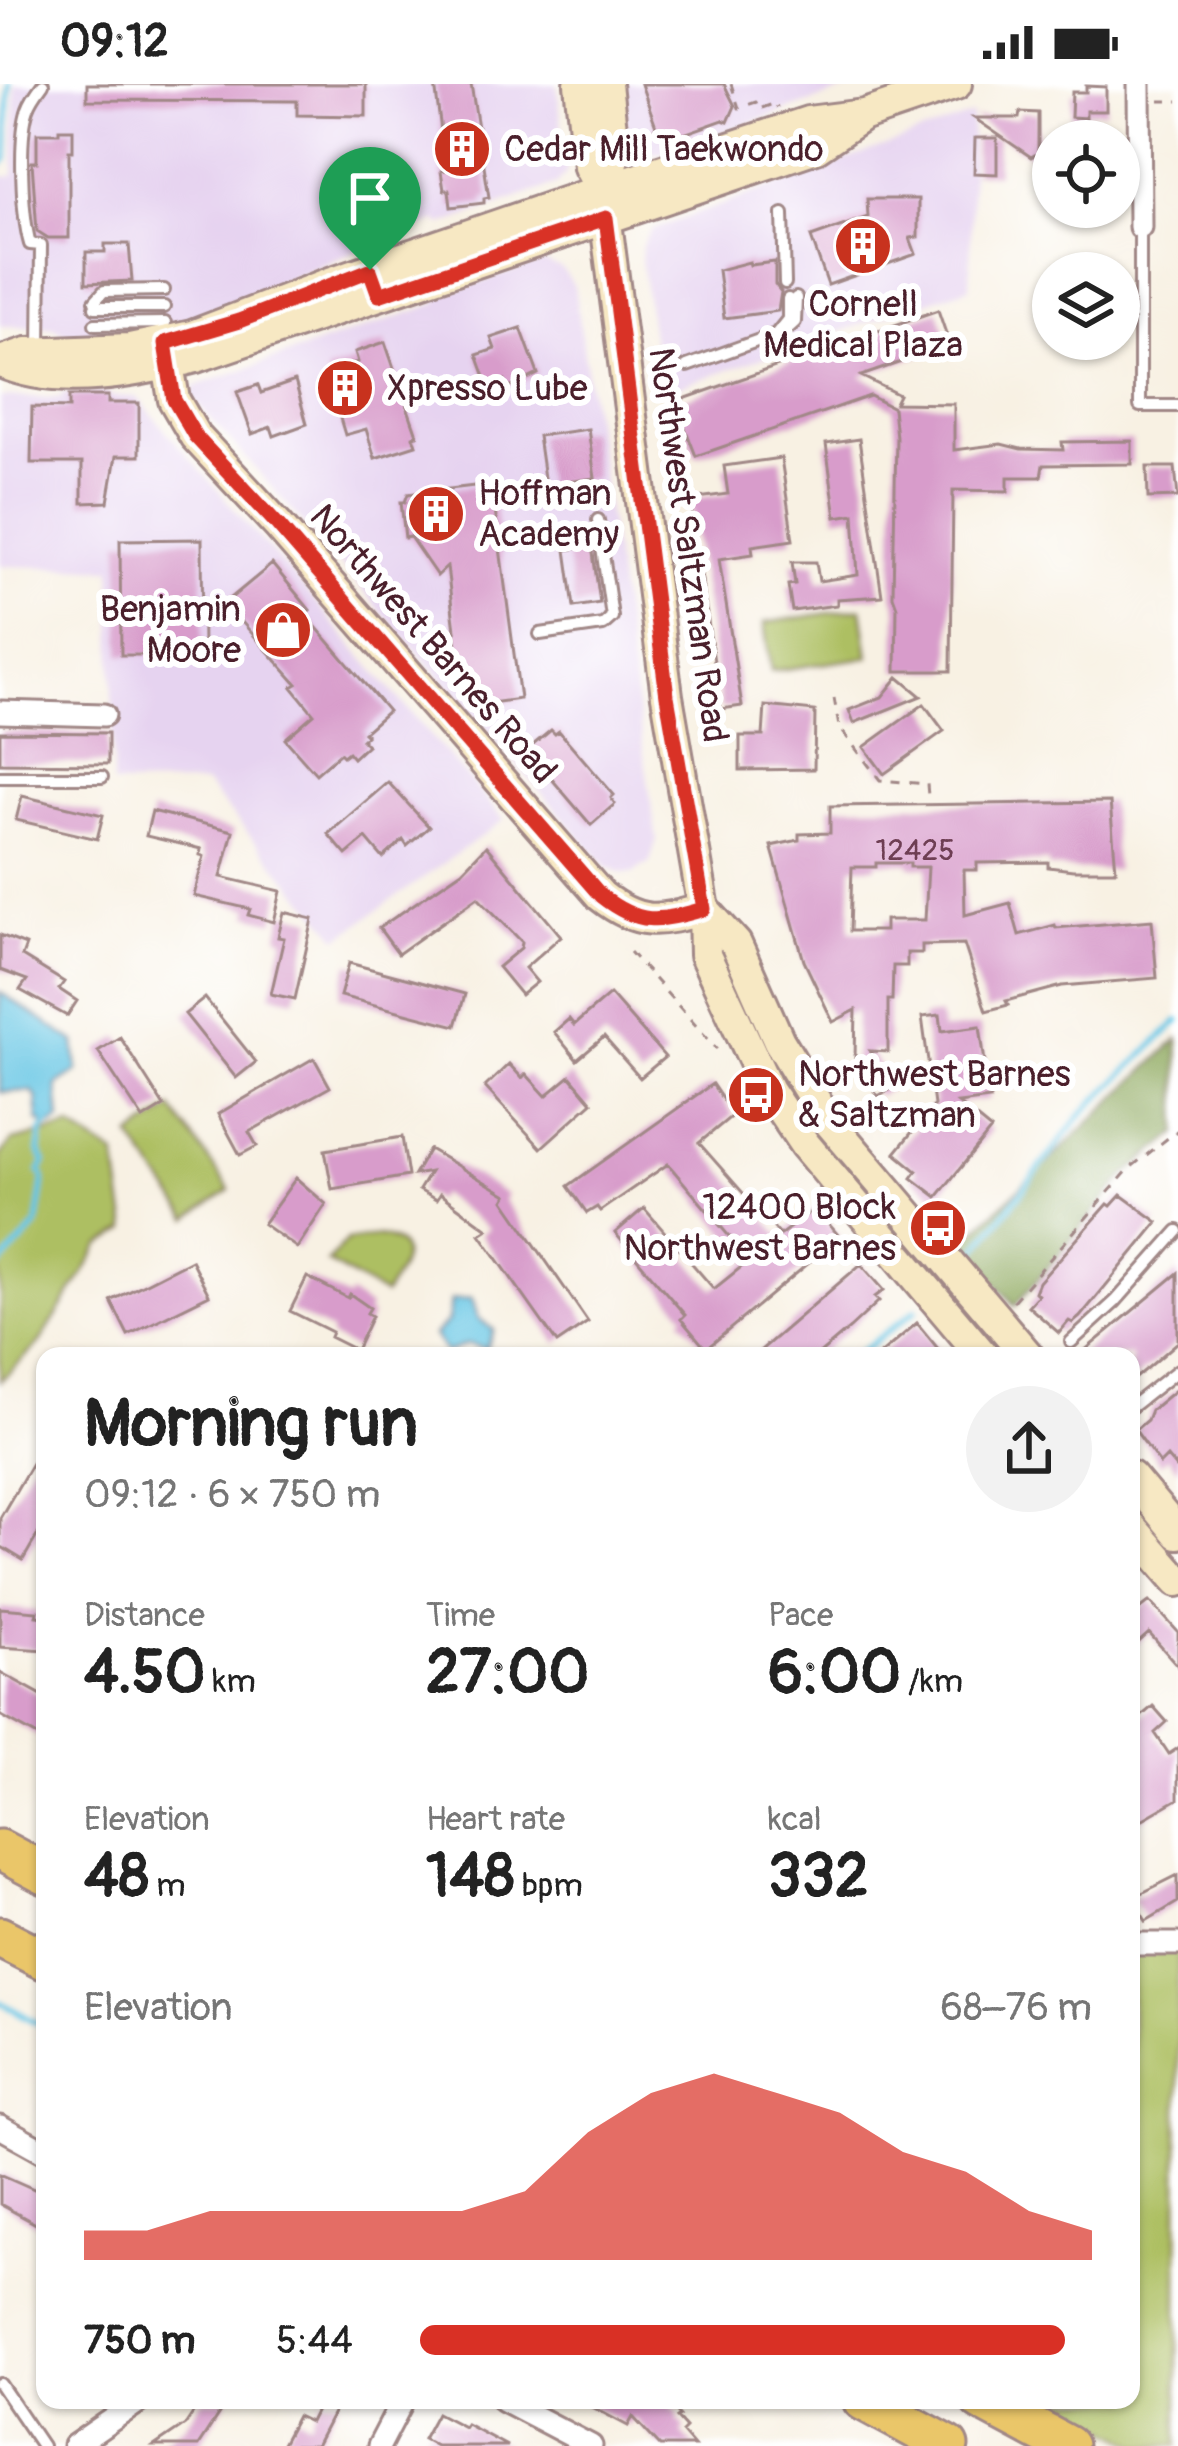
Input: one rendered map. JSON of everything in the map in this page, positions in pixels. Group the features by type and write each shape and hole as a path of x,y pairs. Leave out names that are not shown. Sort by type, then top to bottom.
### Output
{"highway":[{"path":"0,1850 36,1869"},
{"path":"0,1937 36,1955"},
{"path":"880,2409 948,2446"},
{"path":"998,2409 1066,2446"}],"main road":[{"name":"Northwest Saltzman Road","path":"580,84 589,167 604,204 667,696 704,909"},
{"name":"Northwest Saltzman Road","path":"604,204 614,156 606,84"},
{"path":"0,362 27,352 242,343 374,282 604,204 816,147 864,115 956,84"},
{"path":"0,362 26,374 62,374 165,344"},
{"name":"Northwest Barnes Road","path":"165,344 174,400 195,436 601,896 640,919 671,918 704,909"},
{"path":"704,909 736,944 779,1041 826,1117 1020,1347"},
{"path":"704,909 705,956 768,1090 849,1201 974,1347"},
{"path":"1140,1485 1173,1516"},
{"path":"1140,1537 1178,1581"}],"street":[{"path":"1139,84 1139,120"},
{"path":"0,712 104,715"},
{"path":"1140,1944 1178,1944"},
{"path":"0,2127 36,2147"},
{"path":"74,2446 128,2409"},
{"path":"379,2446 398,2409"},
{"path":"519,2409 591,2446"}],"lane":[{"path":"40,353 41,245 30,244 23,220 25,122 28,105 43,84"},
{"path":"783,214 781,238 789,283"},
{"path":"1140,228 1140,406 1178,406"},
{"path":"164,290 104,291 95,304 164,307"},
{"path":"687,366 776,334 788,319 792,299"},
{"path":"95,324 165,344"},
{"path":"540,634 603,625 612,617 598,520"},
{"path":"0,777 102,777"},
{"path":"1071,1342 1116,1301 1178,1231"},
{"path":"1140,1400 1178,1370"},
{"path":"0,2384 42,2446"}],"path":[{"path":"731,84 739,108 756,102 759,109 776,103 778,110"},
{"path":"1165,101 1178,101"},
{"path":"752,104 757,117"},
{"path":"834,698 839,727 880,780 927,784 928,796"},
{"path":"630,952 717,1049"},
{"path":"997,1320 1130,1168 1178,1130"}],"shaded area":[{"path":"15,84 557,84 567,172 557,184 441,225 438,221 379,241 179,325 71,338 53,327 0,326 0,177 14,176"},
{"path":"617,84 865,84 658,154 637,148 627,136"},
{"path":"972,115 970,287 660,393 641,260 642,245 652,230"},
{"path":"543,262 562,269 574,286 657,840 650,862 633,873 606,866 190,395 196,386 438,303 437,296"},
{"path":"109,392 110,396 137,397 504,820 339,938 205,784 113,785 112,568 0,566 0,397 61,398 62,393"}],"green space":[{"path":"862,608 869,657 771,671 764,623"},
{"path":"1178,1039 1178,1133 1127,1174 1015,1306 962,1243"},
{"path":"172,1108 230,1190 189,1219 131,1137"},
{"path":"71,1127 116,1156 127,1230 101,1245 39,1344 0,1381 0,1156 12,1141"},
{"path":"391,1239 403,1251 384,1295 327,1262 347,1240"},
{"path":"1140,1952 1178,1952 1178,2446 1142,2446 1071,2409 1140,2409"}],"water":[{"path":"0,992 75,1042 78,1071 57,1085 60,1120 49,1127 38,1120 32,1091 0,1092"},
{"path":"472,1298 478,1318 494,1330 487,1347 442,1347 434,1335 448,1321 451,1300"}],"building":[{"path":"87,84 366,84 366,116 297,115 297,101 87,100"},
{"path":"435,84 471,84 489,197 484,203 451,207 449,190 444,190 441,171 446,170"},
{"path":"641,84 724,84 735,106 728,122 670,139 653,131 656,126"},
{"path":"1086,86 1106,87 1106,111 1071,117 1072,92 1086,92"},
{"path":"1020,112 1038,113 1038,120 1032,120 1031,157 974,118 1019,118"},
{"path":"59,129 73,129 69,238 48,238 37,231 32,162 37,162 37,133 59,133"},
{"path":"975,138 997,138 997,174 974,173"},
{"name":"Cornell Medical Plaza","path":"867,199 918,199 918,237 910,238 916,254 828,285 811,237 868,217"},
{"path":"105,244 129,244 132,281 86,283 86,252 105,252"},
{"path":"749,262 775,262 775,284 781,292 778,311 724,318 718,270"},
{"path":"938,310 950,345 861,376 899,395 895,403 954,404 954,450 1001,444 1063,450 1062,442 1132,441 1132,464 1043,465 1041,477 1008,477 1008,491 953,490 951,671 896,671 893,408 870,396 696,456 675,402"},
{"path":"521,328 538,374 509,388 505,380 488,385 477,355 495,349 491,338"},
{"path":"385,342 417,435 413,436 416,445 375,458 366,429 345,435 326,371 358,362 355,352"},
{"name":"Xpresso Lube","path":"295,381 307,424 274,436 271,427 252,434 237,392 258,385 261,393"},
{"path":"69,396 108,396 108,403 139,403 139,456 116,456 108,502 82,503 82,463 31,463 32,407 69,408"},
{"path":"588,429 595,478 545,485 538,436"},
{"path":"859,439 882,596 837,599 837,605 792,611 788,585 795,584 792,562 816,562 819,581 858,575 854,514 836,517 826,444"},
{"path":"781,458 793,540 752,546 753,554 719,559 742,706 721,709 690,499 728,494 724,466"},
{"path":"1147,467 1175,467 1178,497 1148,498"},
{"path":"483,485 482,490 492,488 520,699 484,704 461,678 447,567 437,576 410,537 405,538 401,502 408,494"},
{"path":"202,539 203,655 121,655 120,540"},
{"path":"592,546 600,603 574,607 566,550"},
{"path":"272,564 310,610 305,614 388,711 364,732 367,735 362,740 367,745 353,758 348,752 340,753 316,774 285,739 314,714 292,687 297,684 225,603"},
{"path":"898,677 921,696 854,723 849,710 882,697"},
{"path":"924,704 944,731 884,774 864,747"},
{"path":"765,706 815,711 814,769 740,770 740,736 763,736"},
{"path":"551,730 559,731 614,795 615,804 591,825 527,750"},
{"path":"0,732 108,733 108,764 0,763"},
{"path":"388,782 429,827 407,846 403,840 383,858 366,838 346,855 328,834"},
{"path":"22,796 103,815 97,839 16,820"},
{"path":"1110,802 1116,870 1073,870 1048,867 1048,862 977,863 977,870 964,870 965,915 1010,903 1019,935 1055,925 1152,920 1157,978 1062,986 986,1011 964,944 922,945 922,953 907,953 907,966 893,966 888,1052 870,1051 892,1088 878,1096 855,1059 856,1010 833,1022 804,961 771,846 799,840 799,834 830,833 830,806","holes":["910,863 910,867 928,867 925,920 885,920 885,931 850,931 852,867"]},
{"path":"152,811 233,831 221,877 281,891 274,922 248,915 250,909 194,896 204,856 201,849 146,836"},
{"path":"486,846 561,936 525,968 537,982 521,995 498,967 522,942 478,897 398,954 379,928 462,871"},
{"path":"284,912 313,919 295,999 271,994 284,938 278,937"},
{"path":"0,935 26,945 22,956 64,982 59,989 77,1001 67,1016 20,990 27,980 0,970"},
{"path":"349,963 465,994 456,1026 340,996"},
{"path":"610,994 665,1057 640,1078 604,1037 577,1060 554,1032 569,1019 574,1025"},
{"path":"205,998 256,1062 236,1078 185,1014"},
{"path":"940,1015 942,1031 980,1026 990,1099 958,1103 991,1130 937,1197 912,1178 917,1171 895,1153 934,1105 922,1017"},
{"path":"120,1037 164,1106 143,1119 98,1051"},
{"path":"314,1058 330,1087 249,1132 257,1146 240,1155 218,1114"},
{"path":"509,1064 546,1096 570,1076 592,1102 541,1148 485,1087"},
{"path":"712,1084 733,1115 699,1143 780,1235 815,1208 840,1237 704,1347 681,1319 685,1315 615,1233 644,1208 714,1289 750,1260 668,1164 600,1211 597,1207 587,1213 568,1186"},
{"path":"402,1137 408,1176 332,1189 325,1150"},
{"path":"429,1149 507,1195 504,1200 588,1322 557,1343 480,1234 488,1229 440,1194 436,1200 419,1190 430,1172 414,1175"},
{"path":"296,1178 326,1204 297,1248 263,1224"},
{"path":"1121,1195 1158,1222 1080,1317 1059,1333 1028,1306 1038,1295 1039,1282"},
{"path":"191,1260 209,1295 128,1335 111,1301"},
{"path":"861,1264 884,1290 875,1297 879,1301 828,1347 764,1347"},
{"path":"1178,1273 1178,1342 1140,1374 1140,1347 1089,1347"},
{"path":"307,1277 348,1298 350,1294 370,1308 367,1313 372,1316 357,1347 350,1347 330,1337 332,1332 290,1311"},
{"path":"917,1323 937,1347 889,1347"},
{"path":"1178,1388 1178,1470 1167,1457 1160,1464 1140,1437 1140,1426"},
{"path":"36,1456 36,1538 23,1560 0,1546 0,1518"},
{"path":"1150,1601 1178,1632 1178,1666 1149,1633 1140,1641 1140,1609"},
{"path":"0,1608 36,1611 36,1649 0,1647"},
{"path":"0,1672 36,1692 36,1735 0,1715"},
{"path":"1153,1706 1167,1722 1155,1733 1169,1754 1178,1748 1178,1799 1140,1821 1140,1717"},
{"path":"1178,1875 1178,1902 1146,1921 1140,1911 1140,1894"},
{"path":"0,2174 36,2190 36,2224 0,2204"},
{"path":"196,2409 222,2409 198,2446 154,2446 185,2425"},
{"path":"316,2409 335,2409 316,2446 281,2446 297,2416 310,2422"},
{"path":"596,2409 673,2409 686,2428 682,2432 694,2446 660,2446 633,2417 628,2426"},
{"path":"437,2413 507,2446 436,2446 423,2439"}],"waterway":[{"path":"0,166 7,159 9,84"},
{"path":"973,1254 1081,1115 1178,1021"},
{"path":"0,1266 37,1225 44,1178 40,1172 45,1162 39,1152 42,1131 49,1123"},
{"path":"867,1347 916,1310"},
{"path":"0,2002 36,2022"}],"place":[{"name":"Cedar Mill Taekwondo","path":"462,149"},
{"name":"Cornell Medical Plaza","path":"863,246"},
{"name":"Xpresso Lube","path":"345,388"},
{"name":"Hoffman Academy","path":"436,514"},
{"name":"Benjamin Moore","path":"283,630"},
{"name":"Northwest Barnes & Saltzman","path":"756,1095"},
{"name":"12400 Block Northwest Barnes","path":"938,1228"}],"route":[{"path":"606,218 667,696 704,909 671,918 640,919 601,896 184,422 169,385 165,343 239,321 370,270 379,295 606,218"}]}
